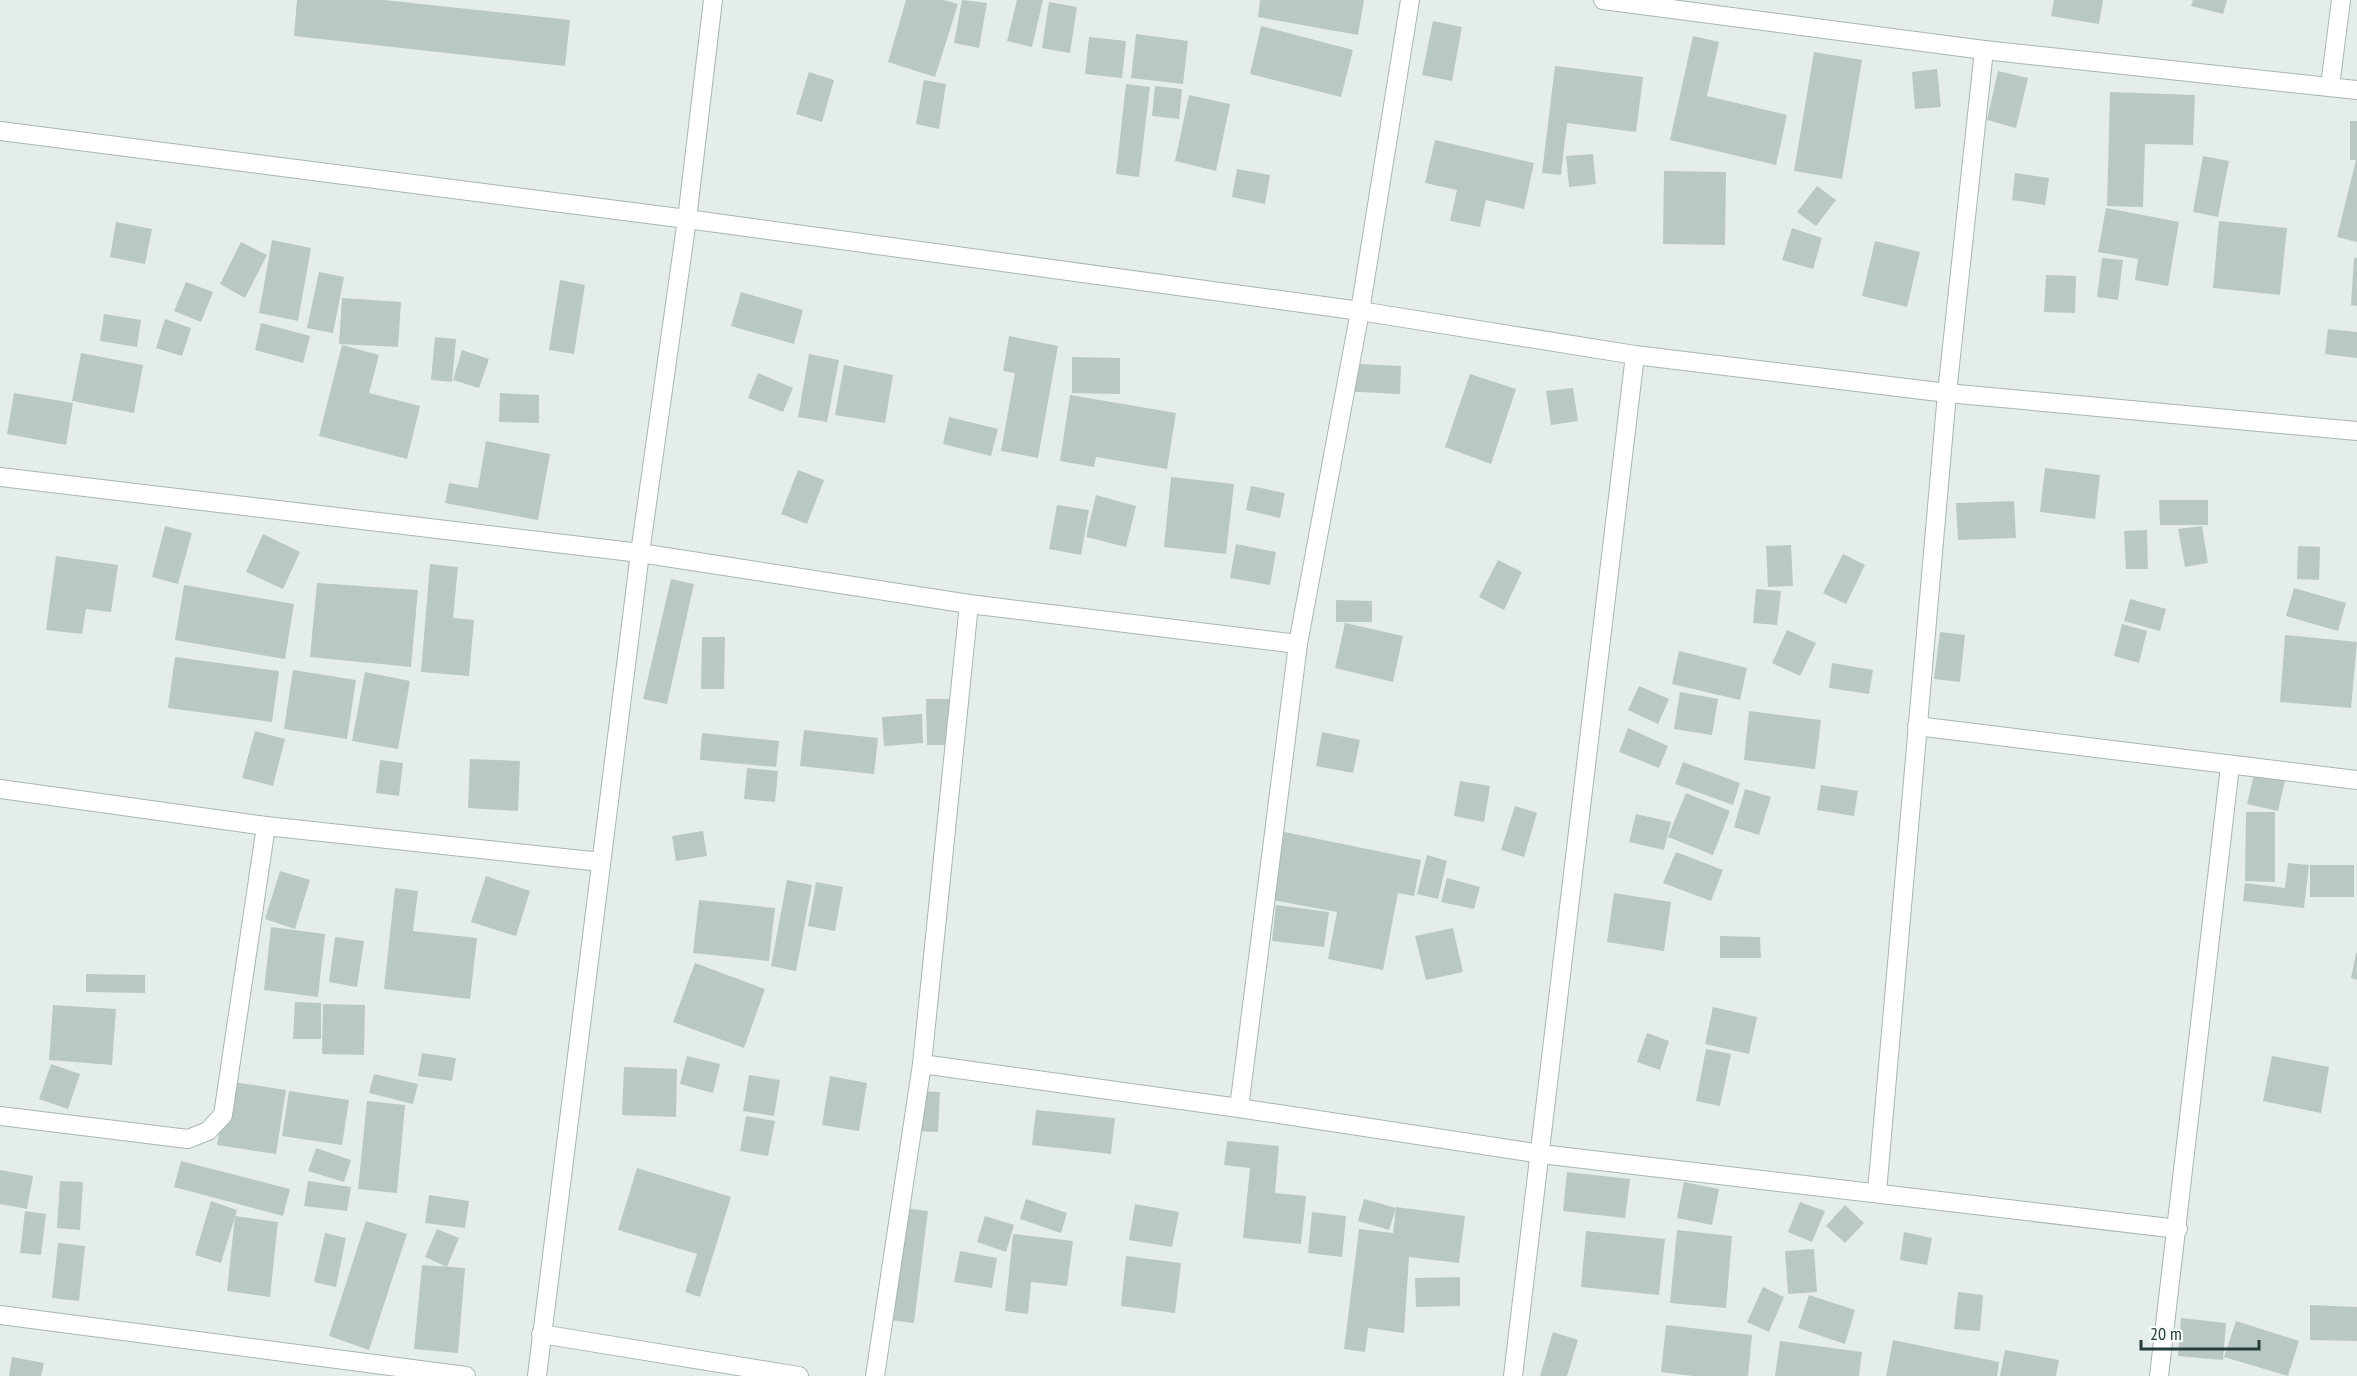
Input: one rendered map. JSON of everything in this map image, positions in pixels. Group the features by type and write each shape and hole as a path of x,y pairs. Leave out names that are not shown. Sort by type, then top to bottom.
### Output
{"street":[{"path":"537,1376 640,553 687,219 713,0"},
{"path":"1239,1108 1298,644 1360,311 1410,0"},
{"path":"1603,0 1708,6 1984,50 2357,90"},
{"path":"2330,86 2341,0"},
{"path":"1877,1192 1947,393 1984,50"},
{"path":"0,131 687,219 1360,311 1635,355 1947,393 2357,431"},
{"path":"1513,1376 1635,355"},
{"path":"0,477 640,553 969,604 1298,644"},
{"path":"875,1376 922,1064 969,604"},
{"path":"1917,726 2357,780"},
{"path":"2159,1376 2178,1229 2230,766"},
{"path":"0,789 266,826 601,862"},
{"path":"0,1116 188,1139 208,1131 223,1115 266,826"},
{"path":"922,1064 1239,1108 1541,1154 2178,1229"},
{"path":"0,1316 466,1376"},
{"path":"541,1334 799,1376"}],"building":[{"path":"297,0 384,0 570,20 565,66 294,36"},
{"path":"906,0 944,0 958,4 935,77 888,62"},
{"path":"962,0 987,3 979,48 954,43"},
{"path":"1017,0 1043,0 1032,47 1007,41"},
{"path":"1260,0 1364,0 1358,35 1258,17"},
{"path":"2054,0 2103,0 2099,24 2051,16"},
{"path":"2193,0 2227,0 2223,14 2191,6"},
{"path":"1049,2 1077,7 1070,53 1042,48"},
{"path":"1433,21 1462,27 1452,81 1422,75"},
{"path":"1261,26 1353,50 1341,97 1250,74"},
{"path":"1136,34 1188,41 1183,84 1131,78"},
{"path":"1693,36 1719,42 1707,96 1787,115 1776,165 1670,140"},
{"path":"1089,37 1126,41 1122,78 1085,74"},
{"path":"1814,52 1862,60 1842,179 1794,171"},
{"path":"1555,66 1643,77 1636,132 1567,123 1561,175 1542,173"},
{"path":"1937,69 1941,107 1915,109 1912,72"},
{"path":"1998,71 2028,78 2016,128 1987,120"},
{"path":"809,72 834,80 822,122 796,114"},
{"path":"924,80 946,84 939,129 916,124"},
{"path":"1126,84 1150,87 1139,177 1116,174"},
{"path":"1155,86 1182,89 1179,119 1152,116"},
{"path":"2110,92 2195,95 2193,145 2145,144 2143,207 2107,206"},
{"path":"1189,95 1230,104 1216,171 1175,161"},
{"path":"2350,121 2357,121 2357,160 2350,160"},
{"path":"1435,140 1534,163 1524,209 1486,200 1480,227 1450,221 1457,190 1425,183"},
{"path":"1593,154 1596,184 1569,187 1566,156"},
{"path":"2203,156 2229,161 2218,217 2193,212"},
{"path":"2357,160 2357,242 2337,237"},
{"path":"1237,169 1270,175 1265,204 1232,197"},
{"path":"1664,171 1726,172 1725,245 1663,244"},
{"path":"2015,173 2049,178 2045,205 2012,200"},
{"path":"1817,186 1836,200 1816,226 1797,212"},
{"path":"2106,208 2179,222 2168,286 2135,280 2138,259 2098,252"},
{"path":"2219,221 2287,228 2280,295 2213,288"},
{"path":"116,222 152,229 145,264 110,257"},
{"path":"1792,228 1822,238 1813,269 1782,260"},
{"path":"272,240 311,248 298,321 259,313"},
{"path":"1875,241 1920,252 1907,307 1862,296"},
{"path":"241,242 267,255 245,298 220,284"},
{"path":"2102,258 2123,260 2118,300 2097,297"},
{"path":"2354,258 2357,258 2357,306 2351,305"},
{"path":"319,272 344,277 333,333 307,328"},
{"path":"2046,275 2076,276 2075,313 2044,312"},
{"path":"560,280 585,285 574,354 549,350"},
{"path":"186,282 213,292 201,322 174,311"},
{"path":"741,292 803,310 794,344 731,326"},
{"path":"342,298 401,302 398,347 339,344"},
{"path":"104,314 141,320 137,347 100,341"},
{"path":"165,319 191,328 182,356 156,348"},
{"path":"261,323 310,336 303,363 255,350"},
{"path":"2328,329 2357,332 2357,358 2325,354"},
{"path":"1009,336 1058,346 1038,458 1001,451 1015,373 1003,371"},
{"path":"435,337 456,339 452,382 431,380"},
{"path":"342,345 379,355 369,393 420,406 407,459 319,436"},
{"path":"462,350 489,359 479,388 453,380"},
{"path":"81,353 143,365 134,413 72,401"},
{"path":"809,354 839,360 827,422 798,417"},
{"path":"1072,357 1120,358 1120,394 1072,393"},
{"path":"1341,363 1401,366 1400,394 1339,391"},
{"path":"844,365 893,375 885,423 835,415"},
{"path":"758,373 793,388 783,412 748,398"},
{"path":"1470,374 1516,389 1491,464 1445,447"},
{"path":"1573,388 1578,421 1551,425 1546,391"},
{"path":"14,393 73,403 66,445 7,434"},
{"path":"500,393 539,395 539,423 499,422"},
{"path":"1070,395 1176,413 1167,469 1096,457 1094,467 1060,461"},
{"path":"949,417 998,429 991,456 943,444"},
{"path":"486,441 550,454 538,520 445,503 449,483 478,488"},
{"path":"2045,468 2100,475 2095,519 2040,512"},
{"path":"798,470 824,480 807,524 781,514"},
{"path":"1171,477 1234,484 1226,554 1164,547"},
{"path":"1251,486 1285,493 1280,518 1246,510"},
{"path":"1096,495 1136,506 1126,547 1086,537"},
{"path":"2159,500 2208,500 2208,525 2160,525"},
{"path":"2014,501 2016,538 1958,540 1956,503"},
{"path":"1057,505 1089,510 1081,555 1049,549"},
{"path":"165,526 192,533 178,584 152,577"},
{"path":"2202,526 2208,563 2185,567 2178,529"},
{"path":"2147,530 2148,569 2126,569 2124,531"},
{"path":"263,534 300,552 283,589 246,572"},
{"path":"1236,544 1276,552 1270,585 1230,578"},
{"path":"1791,545 1793,586 1768,587 1766,546"},
{"path":"2298,546 2320,547 2319,580 2297,579"},
{"path":"1843,554 1865,565 1846,604 1823,593"},
{"path":"56,556 118,565 111,612 86,609 82,634 46,630"},
{"path":"1498,560 1522,572 1504,610 1479,597"},
{"path":"430,564 458,567 453,618 474,620 469,676 421,672"},
{"path":"671,579 694,584 667,704 643,699"},
{"path":"317,583 418,590 411,667 310,657"},
{"path":"184,585 294,604 285,659 175,640"},
{"path":"2294,588 2346,603 2338,631 2286,616"},
{"path":"1756,589 1781,591 1777,625 1753,623"},
{"path":"2130,599 2166,609 2160,631 2124,621"},
{"path":"1336,600 1372,601 1372,622 1336,622"},
{"path":"1345,623 1403,636 1393,682 1335,668"},
{"path":"2122,624 2147,631 2139,663 2114,656"},
{"path":"1787,630 1816,643 1800,676 1772,663"},
{"path":"1940,632 1965,635 1960,682 1934,679"},
{"path":"2285,635 2357,642 2351,708 2280,702"},
{"path":"702,637 725,637 724,689 701,689"},
{"path":"1679,651 1747,668 1740,700 1672,684"},
{"path":"175,657 279,671 272,722 168,708"},
{"path":"1832,663 1873,670 1869,694 1829,688"},
{"path":"293,670 356,680 347,739 284,729"},
{"path":"365,672 410,681 398,749 352,741"},
{"path":"1639,686 1669,699 1658,724 1628,710"},
{"path":"1680,692 1718,699 1712,735 1674,729"},
{"path":"926,699 958,699 958,745 927,745"},
{"path":"1749,711 1821,720 1815,769 1744,760"},
{"path":"922,714 923,743 884,746 882,717"},
{"path":"1628,728 1668,746 1659,768 1619,752"},
{"path":"804,730 878,738 874,774 800,766"},
{"path":"255,731 285,739 273,786 242,778"},
{"path":"1322,732 1360,740 1353,773 1316,766"},
{"path":"702,733 779,741 776,767 700,760"},
{"path":"470,759 520,761 518,811 468,808"},
{"path":"380,760 403,763 399,796 376,793"},
{"path":"1683,762 1740,783 1733,805 1675,784"},
{"path":"747,768 778,771 775,802 744,799"},
{"path":"2254,774 2285,781 2278,811 2247,804"},
{"path":"1460,781 1490,786 1484,822 1454,816"},
{"path":"1821,785 1858,791 1854,816 1817,810"},
{"path":"1745,789 1771,797 1759,835 1734,827"},
{"path":"1686,793 1730,811 1713,855 1668,837"},
{"path":"1515,806 1537,813 1524,857 1501,850"},
{"path":"2246,812 2275,812 2275,882 2245,881"},
{"path":"1636,814 1671,822 1664,850 1629,842"},
{"path":"703,831 707,856 676,861 672,836"},
{"path":"1284,832 1421,860 1414,896 1398,893 1383,970 1328,959 1337,912 1272,900"},
{"path":"1676,852 1723,870 1711,901 1663,883"},
{"path":"1427,855 1447,861 1438,899 1417,894"},
{"path":"2288,863 2309,865 2304,908 2243,901 2245,883 2285,888"},
{"path":"2310,865 2354,865 2354,897 2310,897"},
{"path":"280,871 310,880 295,929 265,919"},
{"path":"486,876 530,891 516,936 471,922"},
{"path":"1447,878 1480,887 1474,909 1441,902"},
{"path":"787,880 812,885 796,971 771,966"},
{"path":"816,882 843,887 835,931 808,926"},
{"path":"395,888 418,891 413,931 477,938 470,999 384,989"},
{"path":"1614,893 1671,902 1664,951 1607,942"},
{"path":"699,900 775,908 769,961 693,953"},
{"path":"1276,905 1329,912 1324,947 1272,941"},
{"path":"271,927 325,934 318,997 264,990"},
{"path":"1453,928 1463,972 1426,980 1415,936"},
{"path":"1720,936 1760,937 1761,958 1720,958"},
{"path":"335,937 364,941 357,987 329,982"},
{"path":"2357,953 2357,980 2351,978"},
{"path":"695,963 765,989 744,1048 673,1022"},
{"path":"86,974 145,975 145,993 86,992"},
{"path":"295,1002 321,1003 321,1039 293,1039"},
{"path":"323,1004 365,1005 364,1055 322,1054"},
{"path":"53,1005 116,1009 112,1065 49,1060"},
{"path":"1713,1007 1757,1017 1749,1054 1705,1044"},
{"path":"1647,1033 1669,1041 1660,1070 1637,1062"},
{"path":"1706,1049 1731,1054 1720,1106 1696,1101"},
{"path":"422,1053 456,1058 452,1081 418,1076"},
{"path":"687,1056 720,1064 713,1093 680,1084"},
{"path":"2272,1056 2329,1067 2321,1113 2263,1101"},
{"path":"51,1064 80,1074 68,1109 39,1099"},
{"path":"624,1067 677,1069 676,1117 622,1115"},
{"path":"374,1074 418,1084 413,1104 369,1093"},
{"path":"749,1075 780,1080 774,1116 743,1111"},
{"path":"830,1076 867,1083 859,1131 822,1125"},
{"path":"227,1081 286,1090 276,1154 217,1145"},
{"path":"289,1091 349,1100 342,1145 282,1136"},
{"path":"918,1091 940,1092 938,1132 916,1131"},
{"path":"367,1101 405,1105 397,1193 358,1189"},
{"path":"1036,1110 1115,1118 1111,1154 1032,1145"},
{"path":"746,1116 775,1121 768,1156 740,1151"},
{"path":"1227,1141 1279,1146 1275,1193 1306,1196 1301,1244 1243,1238 1250,1168 1224,1165"},
{"path":"316,1148 351,1160 344,1182 308,1171"},
{"path":"181,1161 290,1189 283,1216 174,1187"},
{"path":"637,1168 731,1197 700,1297 685,1292 697,1254 618,1230"},
{"path":"0,1170 33,1176 27,1209 0,1204"},
{"path":"1567,1172 1630,1179 1625,1218 1563,1211"},
{"path":"60,1181 83,1182 80,1230 57,1228"},
{"path":"308,1181 351,1187 347,1211 304,1206"},
{"path":"1684,1182 1719,1189 1712,1225 1677,1218"},
{"path":"429,1195 469,1201 465,1228 425,1223"},
{"path":"1026,1199 1067,1213 1061,1233 1020,1219"},
{"path":"1364,1199 1396,1208 1389,1230 1358,1221"},
{"path":"211,1201 237,1210 221,1263 195,1255"},
{"path":"1800,1202 1825,1211 1812,1242 1788,1232"},
{"path":"1135,1204 1179,1212 1172,1247 1129,1240"},
{"path":"1845,1205 1864,1223 1845,1243 1826,1226"},
{"path":"1396,1207 1465,1216 1459,1263 1409,1257 1404,1333 1368,1328 1365,1352 1344,1349 1359,1229 1393,1233"},
{"path":"902,1208 928,1211 914,1323 889,1320"},
{"path":"25,1211 46,1214 41,1255 20,1253"},
{"path":"1312,1212 1346,1216 1342,1257 1308,1253"},
{"path":"235,1216 278,1222 270,1297 227,1291"},
{"path":"985,1216 1014,1225 1006,1252 977,1242"},
{"path":"366,1221 407,1234 369,1350 329,1336"},
{"path":"437,1229 459,1238 447,1267 425,1257"},
{"path":"1677,1230 1732,1236 1726,1308 1670,1303"},
{"path":"1586,1231 1665,1239 1659,1295 1581,1287"},
{"path":"1904,1232 1932,1238 1927,1265 1900,1260"},
{"path":"325,1233 346,1238 336,1287 314,1282"},
{"path":"1013,1234 1073,1241 1067,1286 1031,1282 1028,1314 1005,1311"},
{"path":"58,1243 85,1246 79,1301 52,1298"},
{"path":"1814,1249 1817,1292 1788,1294 1785,1251"},
{"path":"960,1251 997,1258 992,1288 954,1282"},
{"path":"1126,1256 1181,1263 1175,1313 1121,1306"},
{"path":"422,1265 465,1268 458,1353 414,1349"},
{"path":"1460,1277 1460,1306 1416,1307 1415,1278"},
{"path":"1763,1287 1784,1297 1769,1332 1747,1322"},
{"path":"1958,1292 1983,1295 1980,1331 1954,1329"},
{"path":"1809,1295 1855,1310 1845,1344 1798,1328"},
{"path":"2310,1305 2357,1307 2357,1341 2310,1340"},
{"path":"2181,1318 2226,1323 2223,1360 2178,1356"},
{"path":"2236,1321 2299,1341 2288,1376 2224,1357"},
{"path":"1666,1325 1752,1335 1748,1376 1693,1376 1661,1372"},
{"path":"1553,1332 1578,1340 1567,1376 1540,1376"},
{"path":"1893,1340 1999,1362 1997,1376 1886,1376"},
{"path":"1780,1341 1862,1352 1859,1376 1775,1376"},
{"path":"2005,1350 2059,1360 2056,1376 2000,1376"},
{"path":"12,1357 44,1363 41,1376 9,1376"}]}
